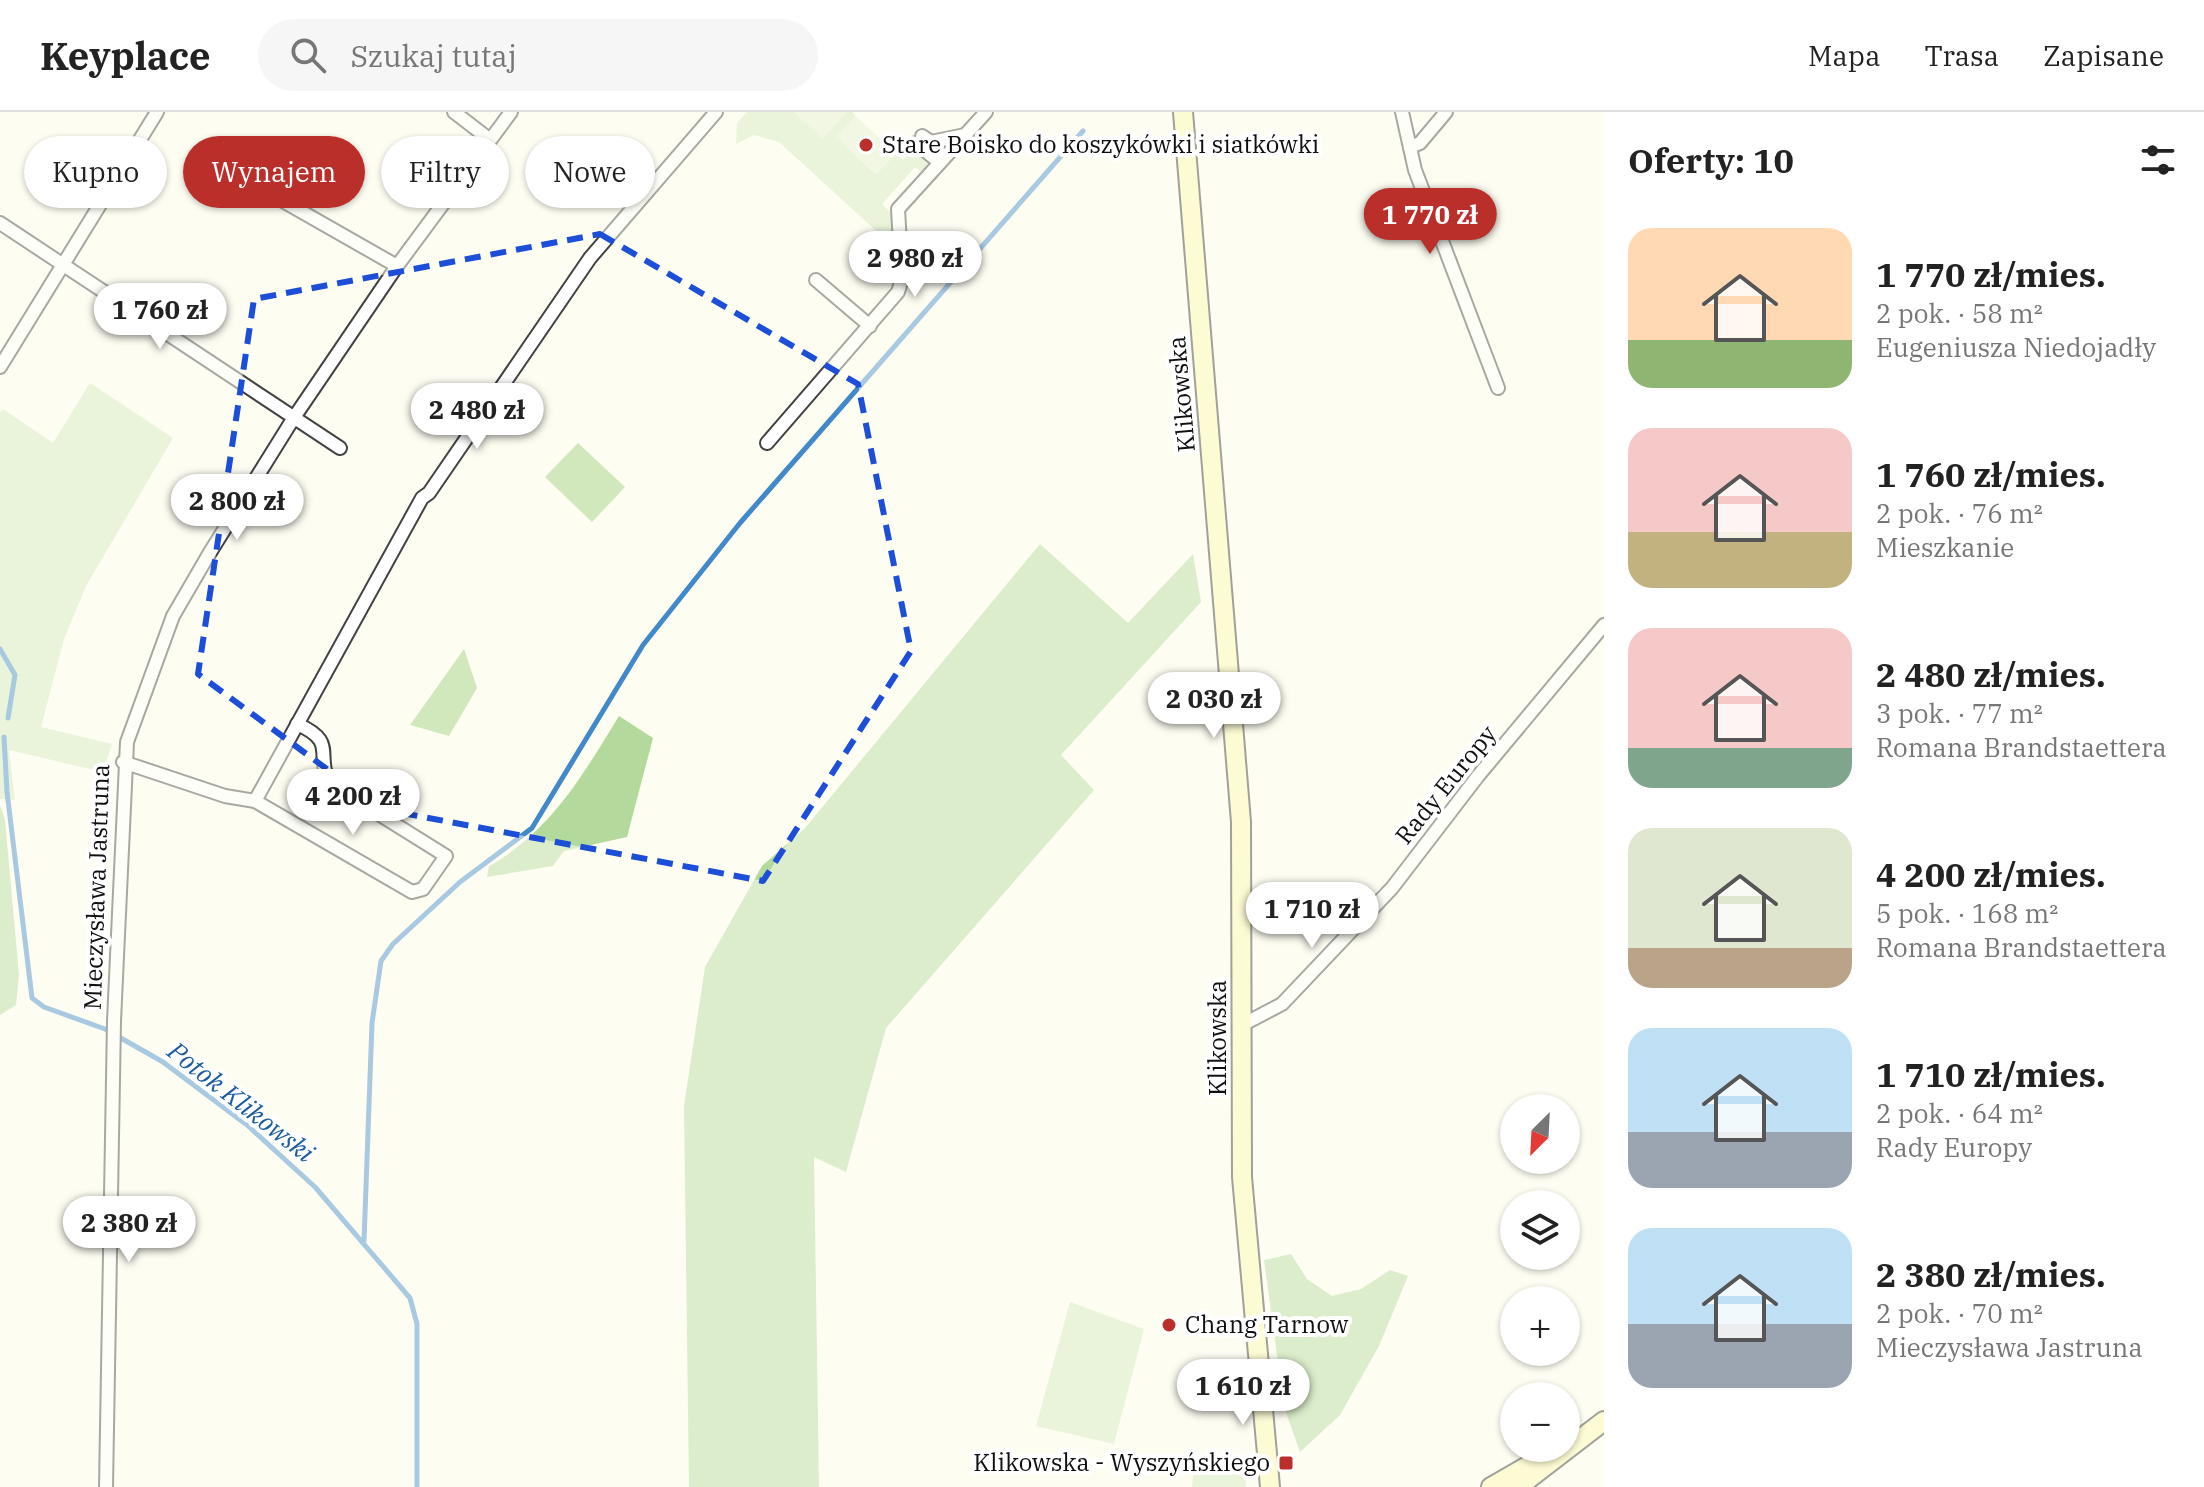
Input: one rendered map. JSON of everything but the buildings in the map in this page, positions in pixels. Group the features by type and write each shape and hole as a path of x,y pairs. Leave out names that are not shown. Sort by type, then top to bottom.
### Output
{"street":[{"path":"0,367 157,112"},
{"path":"454,112 485,136"},
{"name":"Mieczysława Jastruna","path":"491,136 511,112"},
{"path":"255,801 422,498 429,493 590,258 716,112"},
{"path":"767,443 898,292 902,279 898,209 986,112"},
{"name":"Klikowska","path":"1186,112 1241,822 1244,1215 1270,1487"},
{"path":"1402,112 1415,170 1498,388"},
{"path":"1410,147 1420,143 1446,112"},
{"path":"943,159 934,158 919,139 931,142 965,135"},
{"path":"295,208 397,266"},
{"name":"Mieczysława Jastruna","path":"106,1487 114,1035 123,762 131,729 173,616 293,419 439,208"},
{"path":"0,223 340,448"},
{"path":"816,280 833,291 870,326"},
{"name":"Rady Europy","path":"1242,1025 1282,1004 1316,972 1392,888 1478,776 1604,625"},
{"path":"123,762 225,796 255,801 412,892 423,889 446,856 329,783 324,770 326,748 321,738 297,724"},
{"path":"1518,1487 1604,1421"},
{"path":"1580,1439 1585,1436"},
{"path":"1491,1487 1537,1462"}],"highlighted area":[{"path":"600,234 858,384 911,651 763,881 381,809 198,674 254,299"}],"green space":[{"path":"747,112 852,112 856,116 836,137 876,174 896,154 903,160 913,150 930,167 924,174 915,167 882,204 894,216 895,248 779,142 754,135 736,144 737,123"},
{"path":"793,112 847,112 823,139"},
{"name":"Stare Boisko do koszykówki i siatkówki","path":"856,116 896,154 877,174 836,137"},
{"path":"90,383 173,438 86,586 64,639 41,727 112,744 103,772 9,750 15,800 0,799 0,412 3,409 53,443"},
{"path":"578,443 625,487 592,522 545,477"},
{"path":"1040,544 1128,623 1193,554 1201,602 1061,755 1094,790 886,1028 846,1172 814,1157 819,1487 689,1487 684,1106 705,967 762,866 805,828"},
{"path":"464,649 477,688 449,736 410,725"},
{"path":"619,716 653,738 627,837 564,851 553,866 487,877 489,866 530,837 563,800"},
{"path":"0,805 5,820 19,975 16,1005 0,1015"},
{"path":"1291,1254 1307,1279 1332,1296 1361,1289 1390,1270 1408,1276 1379,1346 1340,1415 1300,1452 1284,1407 1264,1260"},
{"path":"1070,1302 1144,1329 1114,1444 1036,1426"},
{"path":"1210,1466 1245,1468 1246,1487 1192,1487 1193,1476"}],"waterway":[{"path":"364,1241 372,1023 381,961 393,944 460,882 532,828 643,645 740,523 1083,131"},
{"name":"Potok Klikowski","path":"0,649 15,675 8,718"},
{"name":"Potok Klikowski","path":"4,737 7,792 32,998 44,1007 105,1029 163,1062 247,1125 315,1187 410,1298 417,1324 417,1487"}],"place":[{"name":"Stare Boisko do koszykówki i siatkówki","path":"866,145"},
{"name":"Chang Tarnow","path":"1169,1325"},
{"name":"Klikowska - Wyszyńskiego","path":"1286,1463"}]}
